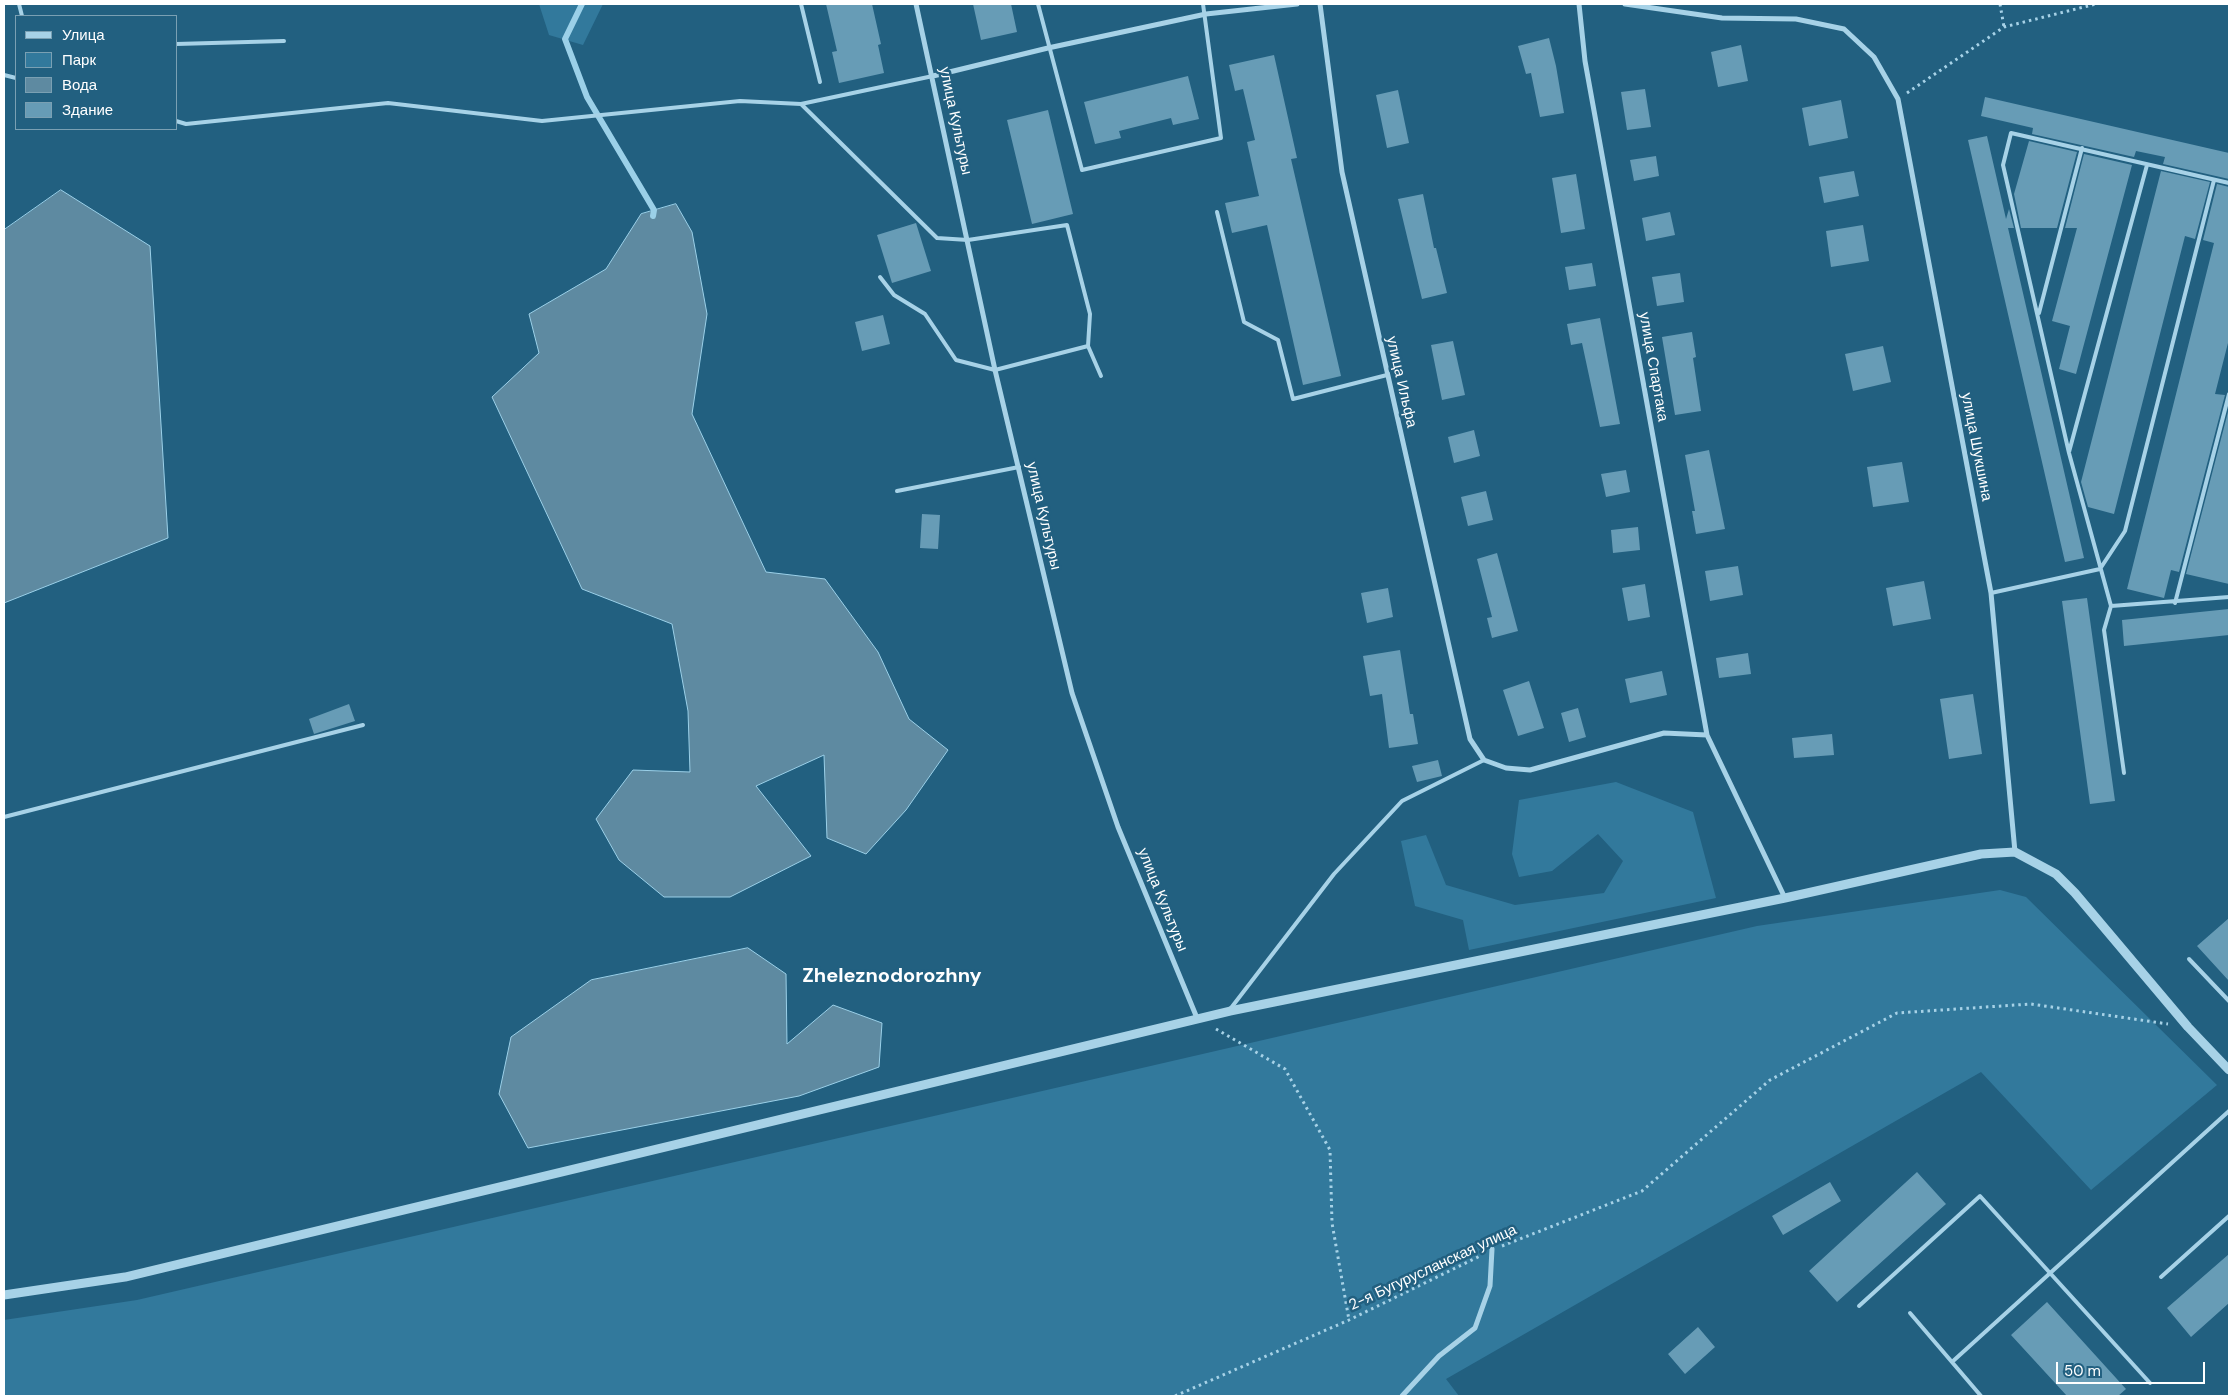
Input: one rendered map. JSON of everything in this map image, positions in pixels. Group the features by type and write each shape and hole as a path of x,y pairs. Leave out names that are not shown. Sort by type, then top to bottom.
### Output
{"street":[{"name":"улица Культуры","path":"916,4 995,370 1072,693 1118,827 1197,1018"},
{"path":"933,76 1048,48 1206,14 1297,4"},
{"name":"улица Ильфа","path":"1320,4 1342,172 1464,719 1470,739 1484,760"},
{"name":"улица Спартака","path":"1579,4 1585,61 1707,735 1785,898"},
{"name":"улица Шукшина","path":"1625,4 1722,18 1796,19 1844,29 1874,57 1898,99 1991,592 2015,852"},
{"path":"1484,760 1506,768 1530,770 1664,733 1707,735"},
{"path":"4,1295 125,1277 1197,1018 1785,898 1981,854 2015,852 2056,874 2075,893 2188,1027 2229,1070"},
{"path":"1402,1396 1439,1356 1475,1328 1490,1286 1492,1249"}],"lane":[{"path":"801,4 820,82"},
{"path":"1038,4 1048,48 1082,170 1221,138 1206,14 1203,4"},
{"path":"178,44 284,41"},
{"path":"178,122 186,124 388,103 542,121 740,102 801,104 933,76"},
{"path":"801,104 937,238 968,240 1067,225 1090,314 1088,346 1101,376"},
{"path":"2124,773 2104,630 2111,606 2069,453 2003,164 2011,133 2229,183"},
{"path":"2038,315 2082,148"},
{"path":"2069,453 2147,164"},
{"path":"1991,592 2100,569 2125,532 2214,180"},
{"path":"1217,212 1244,322 1278,340 1293,399 1387,375"},
{"path":"880,277 894,295 924,314 956,360 995,370 1088,346"},
{"path":"2175,603 2229,394"},
{"path":"897,491 1019,467"},
{"path":"2111,606 2175,603 2229,597"},
{"path":"4,817 363,725"},
{"path":"1230,1011 1334,874 1402,801 1484,760"},
{"path":"2189,959 2229,1000"},
{"path":"1952,1362 2229,1110"},
{"path":"1859,1306 1980,1196 2150,1383"},
{"path":"2161,1277 2229,1216"},
{"path":"1910,1313 1981,1396"}],"path":[{"path":"2000,4 2004,27"},
{"path":"1898,99 2004,27 2096,4"},
{"name":"2-я Бугурусланская улица","path":"1175,1396 1348,1320 1472,1261 1492,1249 1642,1191 1770,1080 1897,1013 2031,1004 2188,1027"},
{"path":"1197,1018 1285,1069 1330,1150 1332,1223 1348,1320"}],"green space":[{"path":"539,4 603,4 583,45 549,35"},
{"path":"1616,782 1693,812 1716,898 1469,950 1463,920 1415,906 1401,841 1426,835 1446,885 1515,905 1604,893 1623,861 1598,834 1552,871 1519,877 1512,854 1519,800"},
{"path":"2000,890 2026,897 2217,1085 2091,1190 1981,1072 1446,1379 1459,1396 4,1396 4,1320 137,1300 1757,926"}],"water":[{"path":"61,190 150,246 168,538 4,603 4,230"},
{"path":"676,204 692,232 707,314 692,414 766,572 825,579 878,652 909,719 948,750 906,810 866,854 827,838 824,755 756,786 811,856 730,897 664,897 619,860 596,819 633,770 690,772 688,711 672,624 582,589 492,397 539,353 529,314 606,269 641,214"},
{"path":"748,948 786,974 787,1044 833,1005 882,1023 879,1067 799,1096 528,1148 499,1094 511,1037 591,980"}],"building":[{"path":"826,4 872,4 881,44 878,45 884,73 839,83 832,52 837,51"},
{"path":"973,4 1011,4 1017,32 981,40"},
{"path":"1549,38 1564,113 1540,117 1531,73 1526,74 1518,46"},
{"path":"1741,45 1748,81 1718,87 1711,52"},
{"path":"1274,55 1297,158 1291,159 1341,376 1303,385 1267,225 1232,233 1225,203 1259,196 1247,142 1255,140 1243,89 1235,91 1229,65"},
{"path":"1188,76 1199,119 1173,125 1171,118 1119,131 1121,138 1095,144 1084,102"},
{"path":"1645,89 1651,127 1627,130 1621,92"},
{"path":"1398,90 1409,143 1387,148 1376,95"},
{"path":"1985,97 2229,153 2229,179 2163,164 2165,157 2136,151 2134,157 2032,134 2033,128 1981,116"},
{"path":"1841,100 1848,138 1809,146 1802,108"},
{"path":"1048,110 1073,214 1032,224 1007,120"},
{"path":"1987,136 2006,219 2009,209 2014,228 2008,228 2084,558 2065,562 1968,140"},
{"path":"2029,141 2077,152 2057,228 2021,228 2014,194"},
{"path":"2084,154 2132,165 2076,374 2059,369 2070,326 2052,321 2077,228 2065,228"},
{"path":"1656,156 1659,176 1634,181 1630,160"},
{"path":"1854,171 1859,196 1824,203 1819,177"},
{"path":"2161,171 2210,182 2195,239 2185,236 2114,514 2088,507 2081,482"},
{"path":"1576,174 1585,229 1561,233 1552,178"},
{"path":"2217,184 2229,187 2229,339 2215,394 2225,395 2179,572 2171,570 2164,598 2127,589 2214,243 2203,240"},
{"path":"1423,194 1434,248 1436,248 1447,293 1422,299 1398,199"},
{"path":"1670,212 1675,235 1646,241 1642,218"},
{"path":"916,223 931,271 892,283 877,235"},
{"path":"1863,225 1869,261 1831,267 1826,231"},
{"path":"1592,263 1596,286 1569,290 1565,267"},
{"path":"1680,273 1684,302 1657,306 1652,277"},
{"path":"883,315 890,344 862,351 855,322"},
{"path":"1600,318 1620,424 1600,427 1582,343 1571,345 1567,324"},
{"path":"1692,332 1696,357 1693,358 1701,411 1675,415 1662,337"},
{"path":"1453,341 1465,395 1442,400 1431,345"},
{"path":"1883,346 1891,382 1853,391 1845,354"},
{"path":"2229,408 2229,584 2186,574"},
{"path":"1474,430 1480,456 1454,463 1448,437"},
{"path":"1709,450 1725,529 1696,534 1692,511 1695,511 1685,455"},
{"path":"1902,462 1909,502 1873,507 1867,467"},
{"path":"1626,470 1630,492 1606,497 1601,474"},
{"path":"1486,491 1493,520 1468,526 1461,497"},
{"path":"922,514 940,515 938,549 920,548"},
{"path":"1638,527 1640,550 1613,553 1611,530"},
{"path":"1497,553 1518,631 1492,638 1487,618 1492,617 1477,559"},
{"path":"1738,566 1743,595 1710,601 1705,571"},
{"path":"1924,581 1931,619 1893,626 1886,588"},
{"path":"1645,584 1650,617 1628,621 1622,588"},
{"path":"1388,588 1393,617 1367,623 1361,593"},
{"path":"2087,598 2115,801 2090,804 2062,601"},
{"path":"2229,609 2229,635 2124,646 2122,620"},
{"path":"1400,650 1410,714 1413,714 1418,744 1389,748 1382,694 1370,696 1363,656"},
{"path":"1748,653 1751,674 1719,678 1716,658"},
{"path":"1662,671 1667,695 1630,703 1625,679"},
{"path":"1529,681 1544,728 1518,736 1503,690"},
{"path":"1973,694 1982,754 1949,759 1940,699"},
{"path":"349,704 355,721 314,734 309,719"},
{"path":"1578,708 1586,737 1569,742 1561,713"},
{"path":"1832,734 1834,755 1794,758 1792,738"},
{"path":"1438,760 1442,776 1417,782 1412,766"},
{"path":"2229,918 2229,981 2197,946"},
{"path":"1917,1172 1946,1204 1837,1302 1809,1271"},
{"path":"1830,1182 1841,1201 1783,1235 1772,1216"},
{"path":"2229,1254 2229,1303 2191,1337 2167,1308"},
{"path":"2047,1302 2126,1389 2118,1396 2067,1396 2011,1335"},
{"path":"1698,1327 1715,1347 1685,1374 1668,1354"}],"waterway":[{"path":"582,4 565,39 587,97 654,210 653,216"}],"district":[{"name":"Zheleznodorozhny","path":"892,977"}]}
